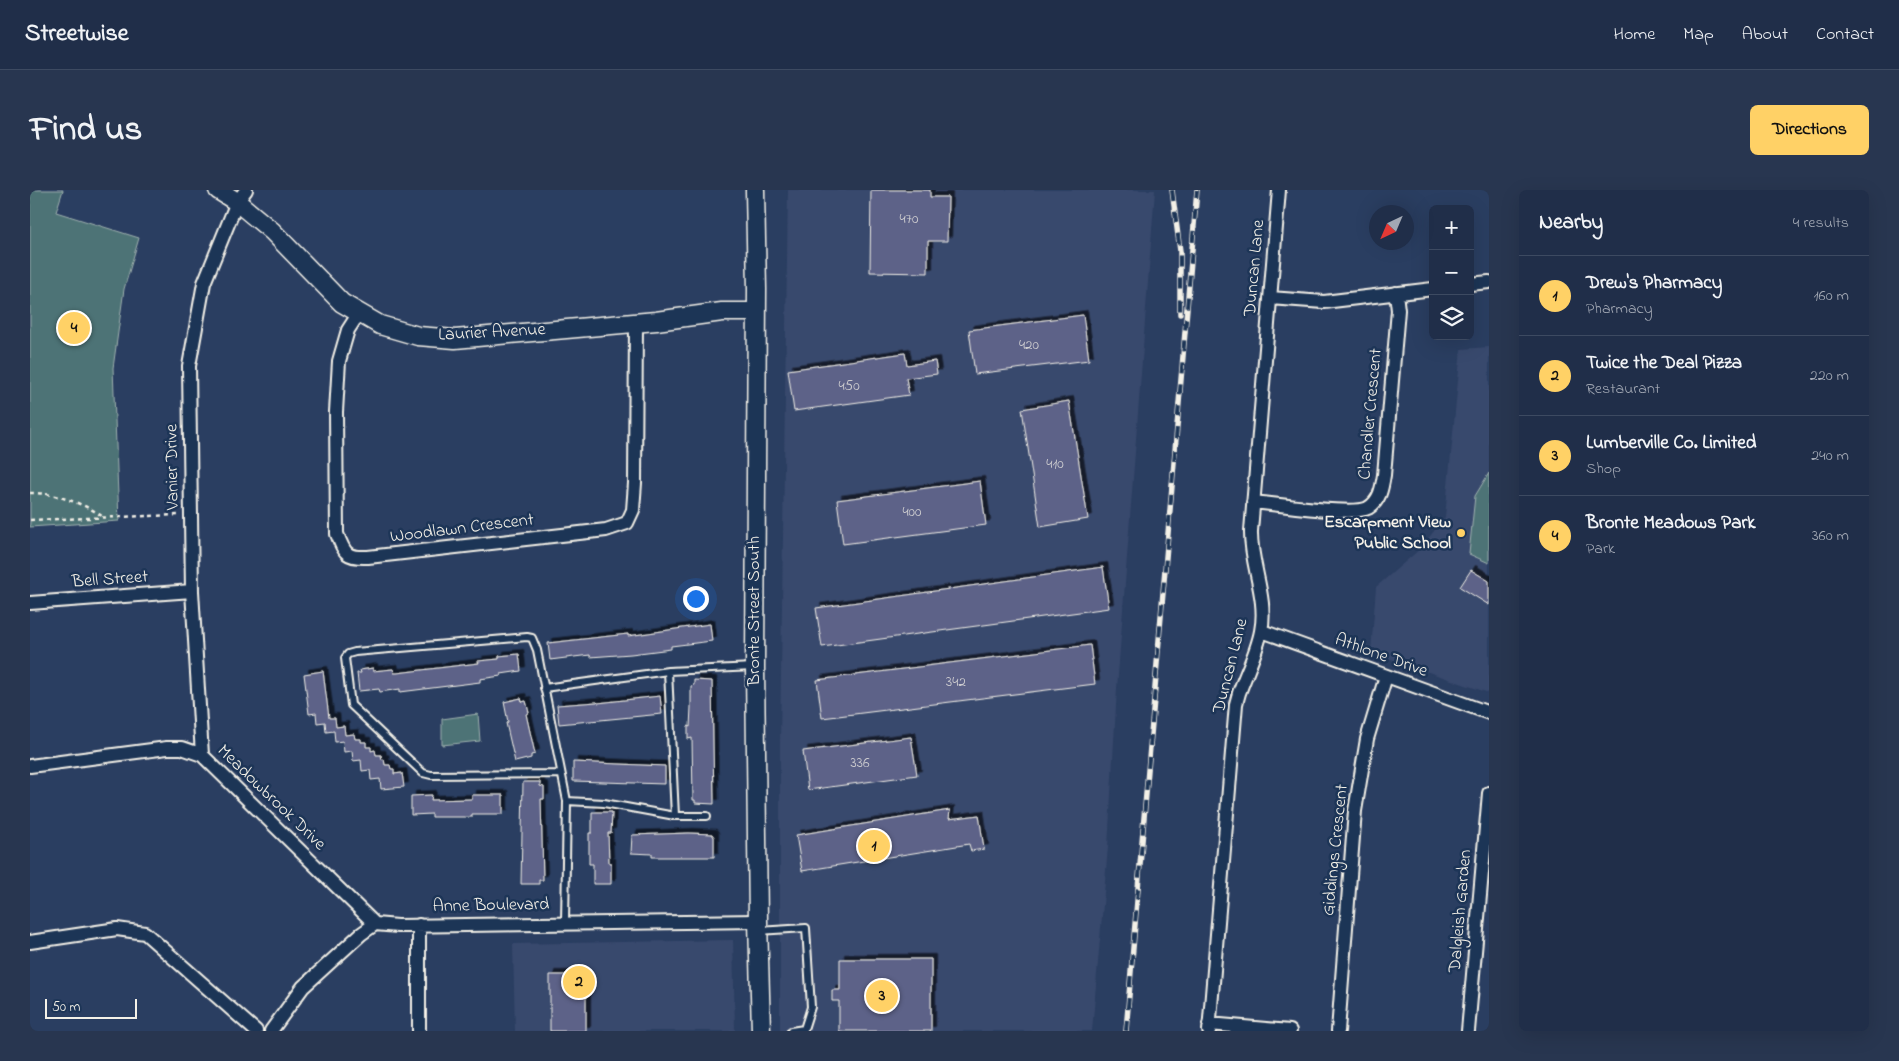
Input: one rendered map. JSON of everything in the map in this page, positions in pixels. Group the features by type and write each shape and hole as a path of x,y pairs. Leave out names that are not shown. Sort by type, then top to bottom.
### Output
{"main road":[{"name":"Laurier Avenue","path":"218,190 241,196 342,303 380,325 418,336 455,339 636,323 722,312 756,312"},
{"name":"Bronte Street South","path":"755,190 755,667 761,1031"}],"street":[{"name":"Duncan Lane","path":"1209,1028 1236,704 1262,631 1262,606 1250,545 1279,190"},
{"name":"Vanier Drive","path":"202,755 192,591 189,366 204,284 241,196"},
{"path":"1474,284 1489,282"},
{"path":"1270,298 1324,302 1429,289"},
{"name":"Chandler Crescent","path":"1253,502 1350,511 1369,507 1379,497 1384,475 1398,310 1396,293"},
{"name":"Woodlawn Crescent","path":"359,313 348,330 339,361 336,412 336,534 344,552 353,558 606,530 627,523 633,510 635,483 636,323"},
{"name":"Bell Street","path":"30,603 192,591"},
{"name":"Athlone Drive","path":"1262,631 1489,712"},
{"name":"Giddings Crescent","path":"1338,1031 1355,811 1367,739 1386,676"},
{"name":"Meadowbrook Drive","path":"30,766 167,748 182,748 202,755 376,924"},
{"name":"Dalgleish Garden","path":"1468,1031 1489,793"},
{"name":"Anne Boulevard","path":"376,924 419,926 565,922 758,926"},
{"path":"271,1031 303,987 361,934 376,924"},
{"path":"419,926 419,1031"},
{"path":"30,942 117,929 146,933 256,1031"},
{"path":"1209,1028 1290,1031"}],"lane":[{"path":"560,774 431,775 423,773 351,705 345,658 348,654 355,652 532,638 535,643 560,774 567,801 565,922"},
{"path":"544,688 668,671 755,667"},
{"path":"668,671 675,816"},
{"path":"567,801 604,803 675,816 707,816"},
{"path":"758,926 806,928 811,1007 804,1029 791,1031"}],"path":[{"path":"30,493 67,500 95,510 104,517"},
{"path":"30,520 191,515"}],"shaded area":[{"path":"788,190 1155,190 1117,688 1108,847 1092,1031 780,1031 780,744"},
{"name":"Escarpment View Public School","path":"1489,347 1489,693 1371,652 1376,587 1420,549 1445,517 1461,349"},
{"path":"733,940 735,1031 515,1031 513,944"}],"green space":[{"path":"30,190 63,190 56,212 139,238 124,289 113,368 119,521 30,527"},
{"path":"1489,473 1489,563 1469,554 1475,496"},
{"path":"478,714 480,741 442,745 442,719"}],"building":[{"path":"871,190 930,190 930,197 948,197 947,241 928,241 928,273 870,272"},
{"path":"1083,315 1089,360 975,374 969,330"},
{"path":"905,353 907,365 935,361 937,374 906,378 909,395 794,411 788,370"},
{"path":"1069,401 1088,519 1040,527 1022,409"},
{"path":"980,481 986,525 843,544 837,500"},
{"path":"1103,567 1109,608 822,647 816,608"},
{"path":"1471,570 1489,581 1489,605 1460,587"},
{"path":"710,624 712,641 671,646 671,649 631,654 590,657 590,655 550,660 548,643 628,634 628,636"},
{"path":"1090,645 1095,684 822,718 817,680"},
{"path":"519,654 521,671 480,679 480,682 400,692 400,689 380,692 379,689 359,691 357,673 361,673 360,670 373,668 373,671 393,669 394,673 397,673 479,663 478,661 499,659 499,656"},
{"path":"323,671 329,718 335,718 336,727 344,726 345,735 354,734 355,739 361,739 361,742 366,742 366,747 371,747 371,751 375,750 376,755 381,755 382,760 384,759 385,765 390,765 391,769 394,769 394,774 402,773 404,787 381,789 380,779 371,780 370,770 362,771 361,760 353,761 352,751 344,752 343,741 335,742 334,731 326,732 325,722 317,723 316,713 309,714 304,674"},
{"path":"694,680 712,681 714,804 695,803 695,800 693,800 692,738 688,739 688,726 690,727 691,686 694,685"},
{"path":"660,696 662,714 559,724 557,705 598,703"},
{"path":"521,698 522,702 526,701 529,713 526,714 535,754 531,755 531,758 515,762 506,723 508,722 504,702"},
{"path":"911,737 917,775 808,790 803,751"},
{"path":"573,762 665,766 665,784 573,781"},
{"path":"523,782 540,782 540,786 544,787 544,799 541,799 543,880 539,880 539,884 521,884"},
{"path":"432,795 431,800 472,799 472,795 503,795 503,814 472,814 472,817 432,817 432,814 411,815 411,796"},
{"path":"950,810 949,819 979,815 984,849 971,851 969,844 802,871 796,835"},
{"path":"592,812 612,812 611,833 608,833 611,884 593,884 593,864 589,864 589,833 592,833"},
{"path":"712,834 714,837 714,857 652,857 652,854 631,853 632,835"},
{"path":"840,959 931,959 931,1031 839,1031 839,1001 832,1001 832,990 840,990"},
{"path":"550,975 586,975 586,1031 550,1031"}],"railway":[{"path":"1172,190 1180,251 1180,314"},
{"path":"1126,1031 1197,190"}],"place":[{"name":"Bronte Meadows Park","path":"74,328"},
{"name":"Escarpment View Public School","path":"1461,533"},
{"name":"Drew's Pharmacy","path":"874,846"},
{"name":"Twice the Deal Pizza","path":"579,982"},
{"name":"Lumberville Co. Limited","path":"882,996"}]}
